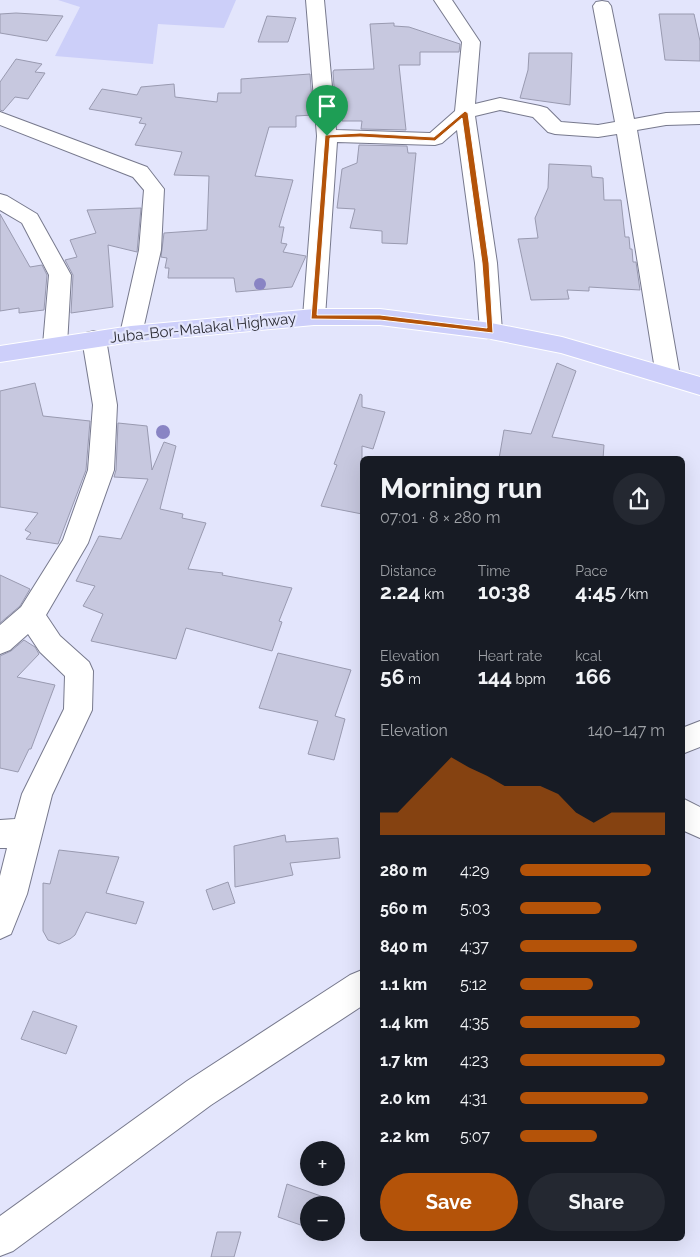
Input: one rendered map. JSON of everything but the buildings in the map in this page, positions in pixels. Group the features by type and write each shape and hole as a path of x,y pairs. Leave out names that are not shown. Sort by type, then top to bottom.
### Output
{"main road":[{"name":"Juba-Bor-Malakal Highway","path":"0,354 131,334 314,317 380,317 491,331 562,345 700,386"}],"street":[{"path":"314,317 327,136 315,0"},
{"path":"443,0 471,42 465,113 486,263 491,331"},
{"path":"602,6 626,126 668,376"},
{"path":"327,136 360,135 435,139 465,113 500,104 540,112 555,128 598,131 666,119 700,118"},
{"path":"0,118 140,172 154,189 150,250 131,334"},
{"path":"0,201 30,219 60,275 55,345"},
{"path":"0,642 31,616 75,543 101,470 105,405 94,339"},
{"path":"0,923 11,894 14,834 37,794 78,710 79,670 50,644 31,616"},
{"path":"685,740 700,734"},
{"path":"685,814 700,824"},
{"path":"0,1238 199,1093 360,988"},
{"path":"0,1246 9,1257"}],"shaded area":[{"path":"58,0 236,0 224,28 158,24 153,64 55,56 80,7"}],"route":[{"path":"465,113 486,263 491,331 380,317 314,317 327,136 360,135 435,139 465,113"}]}
